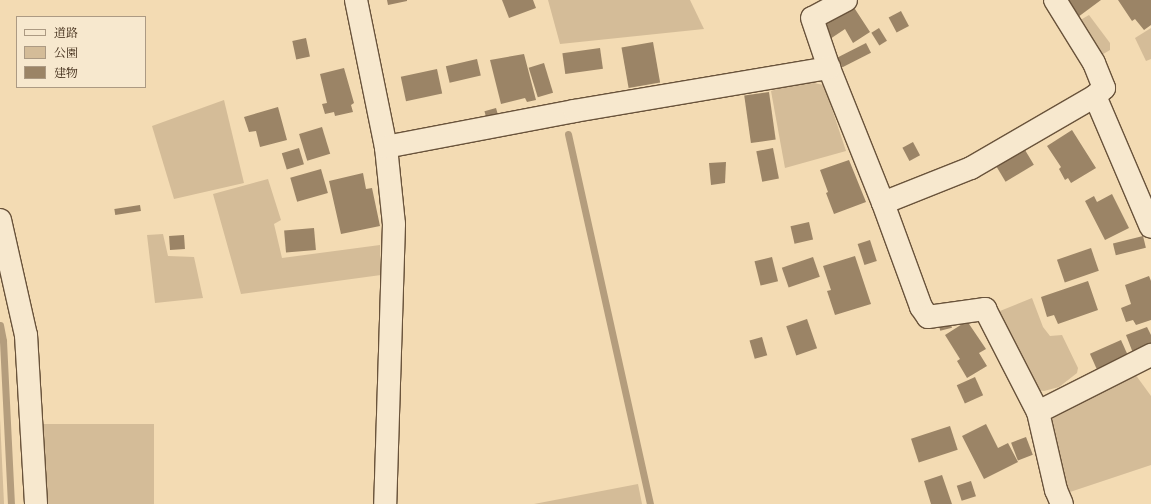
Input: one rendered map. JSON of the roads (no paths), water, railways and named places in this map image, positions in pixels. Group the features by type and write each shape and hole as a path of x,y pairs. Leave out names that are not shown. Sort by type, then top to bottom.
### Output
{"street":[{"path":"356,0 386,147 394,224 385,504"},
{"path":"846,0 812,18 829,68 883,203 922,307 928,317 985,309 1038,412 1056,490 1062,504"},
{"path":"883,203 971,168 1095,96 1104,88 1094,63 1055,0"},
{"path":"386,147 574,112 829,68"},
{"path":"1095,96 1151,227"},
{"path":"0,220 26,334 36,504"},
{"path":"1038,412 1151,355"}],"waterway":[{"path":"568,134 650,504"},
{"path":"0,325 3,341 11,504"}]}
